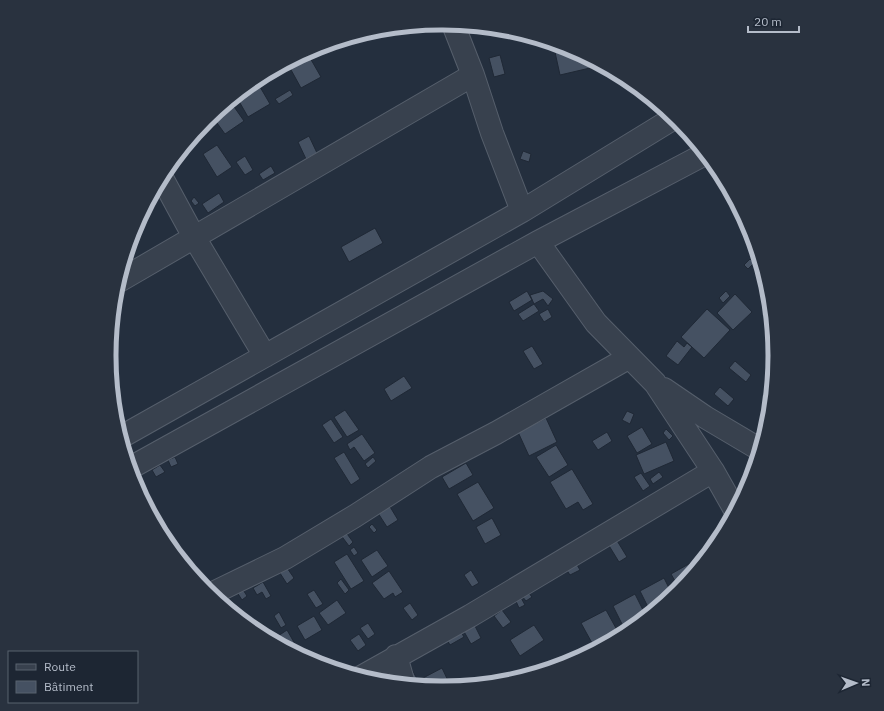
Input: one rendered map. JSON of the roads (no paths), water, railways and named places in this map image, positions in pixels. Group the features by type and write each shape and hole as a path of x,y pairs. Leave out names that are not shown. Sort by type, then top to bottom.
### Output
{"street":[{"path":"457,31 492,133 522,211"},
{"path":"126,278 473,75"},
{"path":"127,434 522,211 668,122"},
{"path":"136,465 538,242 700,157"},
{"path":"165,184 194,237 265,356"},
{"path":"538,242 596,323 628,358 655,383 705,417 754,446"},
{"path":"217,591 285,558 355,516 431,467 496,433 628,358"},
{"path":"655,383 713,471 731,504"},
{"path":"368,673 476,612 713,471"},
{"path":"396,656 402,678"}]}
